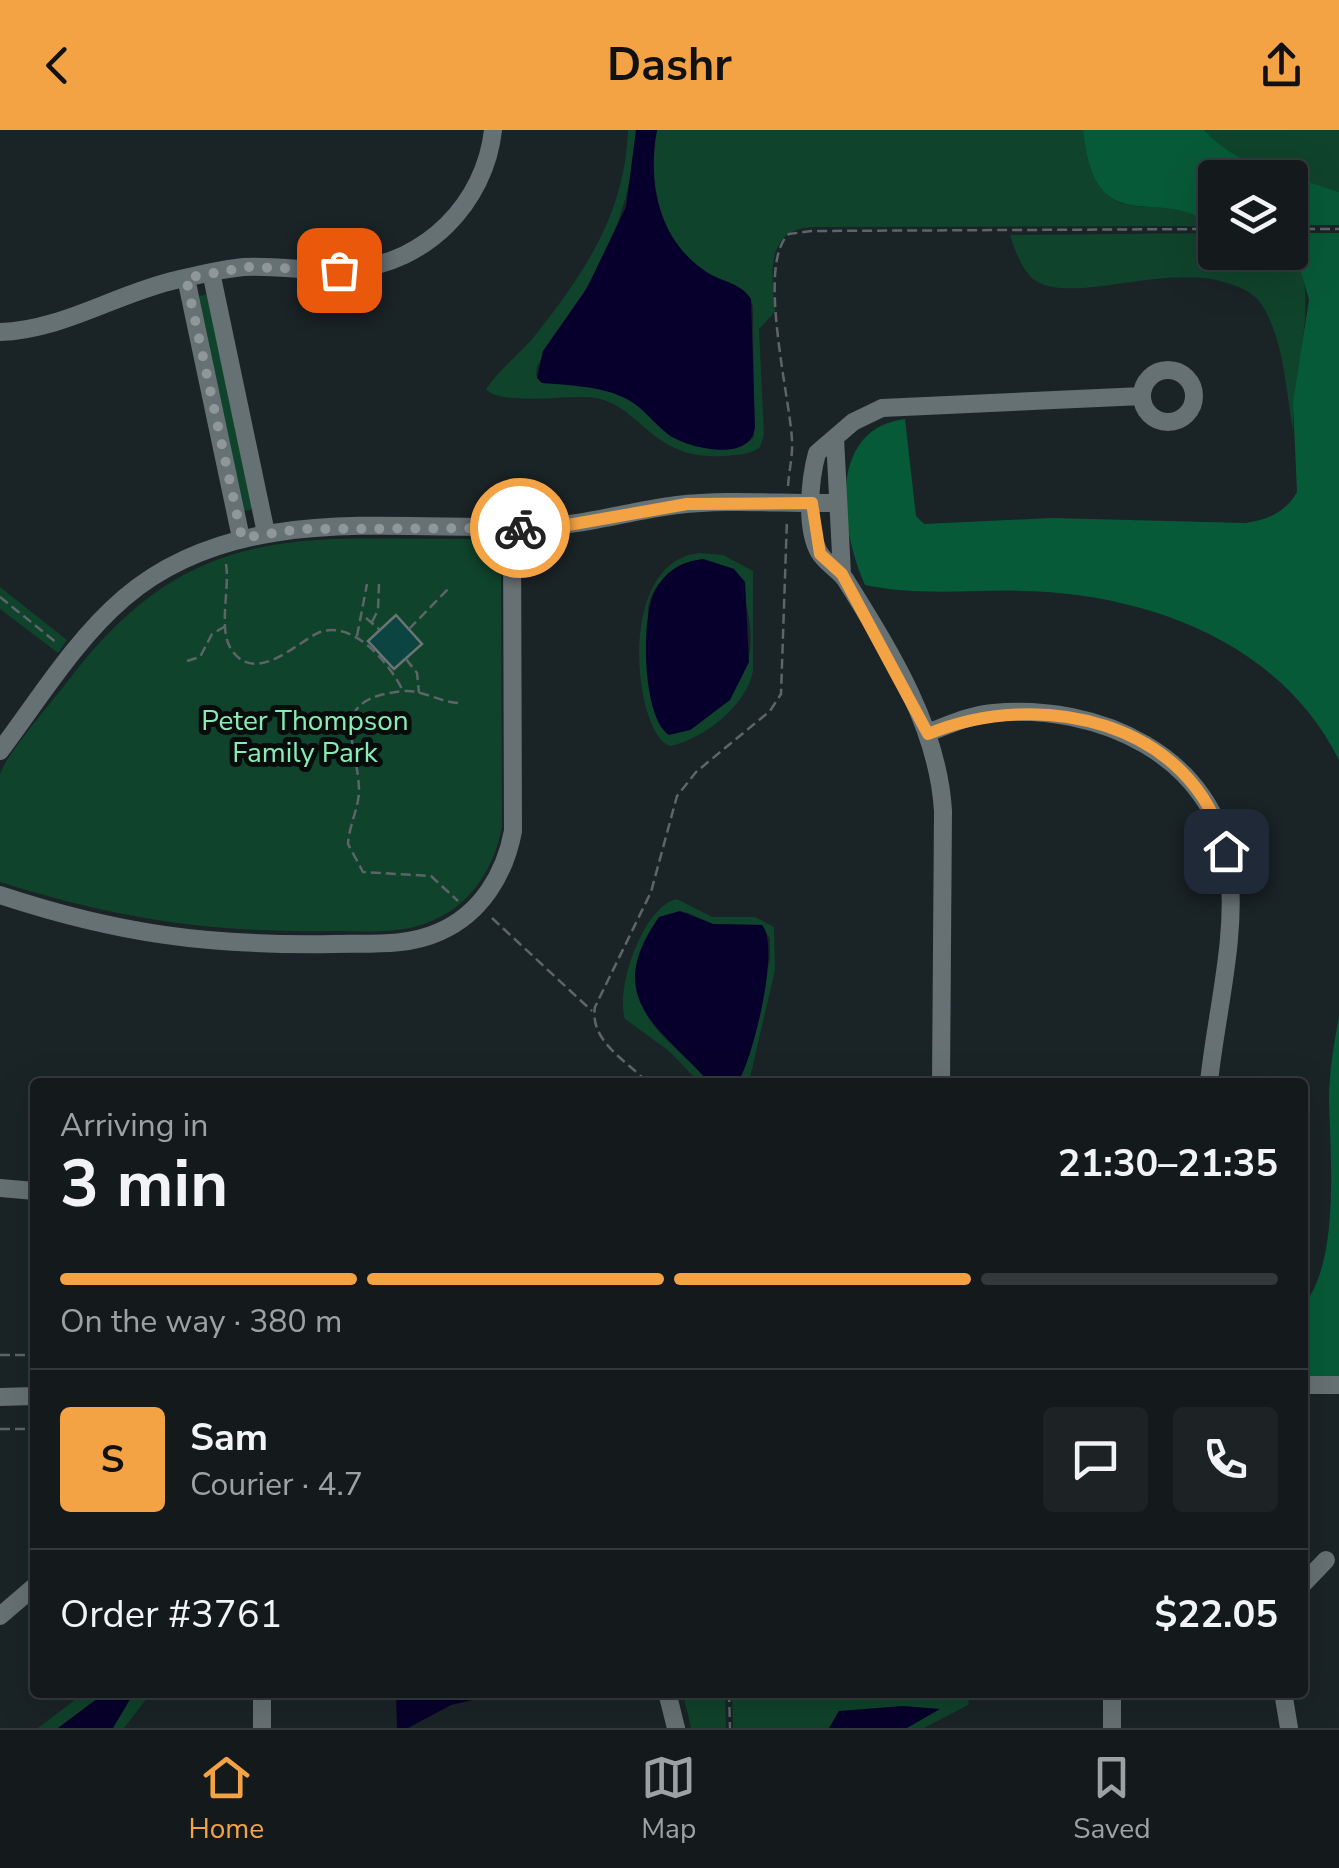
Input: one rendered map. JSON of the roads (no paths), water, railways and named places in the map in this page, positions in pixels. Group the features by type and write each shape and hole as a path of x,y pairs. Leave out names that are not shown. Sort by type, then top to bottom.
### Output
{"street":[{"path":"0,332 37,326 137,289 211,272 248,267 351,270 406,254 438,234 466,203 485,166 493,130"},
{"path":"211,272 266,532"},
{"path":"186,278 242,538"},
{"path":"941,1078 943,810 938,766 928,734 842,574 820,554 812,503 817,453 864,415 888,407 1142,396"},
{"path":"835,438 842,574"},
{"path":"0,751 106,615 148,580 191,556 242,538 266,532 568,525 687,504 836,503"},
{"path":"0,895 124,931 226,944 401,942 433,935 459,920 499,876 513,831 512,528"},
{"path":"928,734 992,713 1090,722 1146,743 1195,785 1221,832 1230,874 1208,1078"},
{"path":"0,1188 30,1191"},
{"path":"1308,1385 1339,1385"},
{"path":"0,1397 30,1396"},
{"path":"1308,1578 1326,1560"},
{"path":"0,1616 30,1590"},
{"path":"262,1698 262,1728"},
{"path":"668,1698 676,1728"},
{"path":"1112,1698 1112,1728"},
{"path":"1285,1698 1289,1728"}],"park label":[{"name":"Peter Thompson Family Park","path":"305,737"}]}
